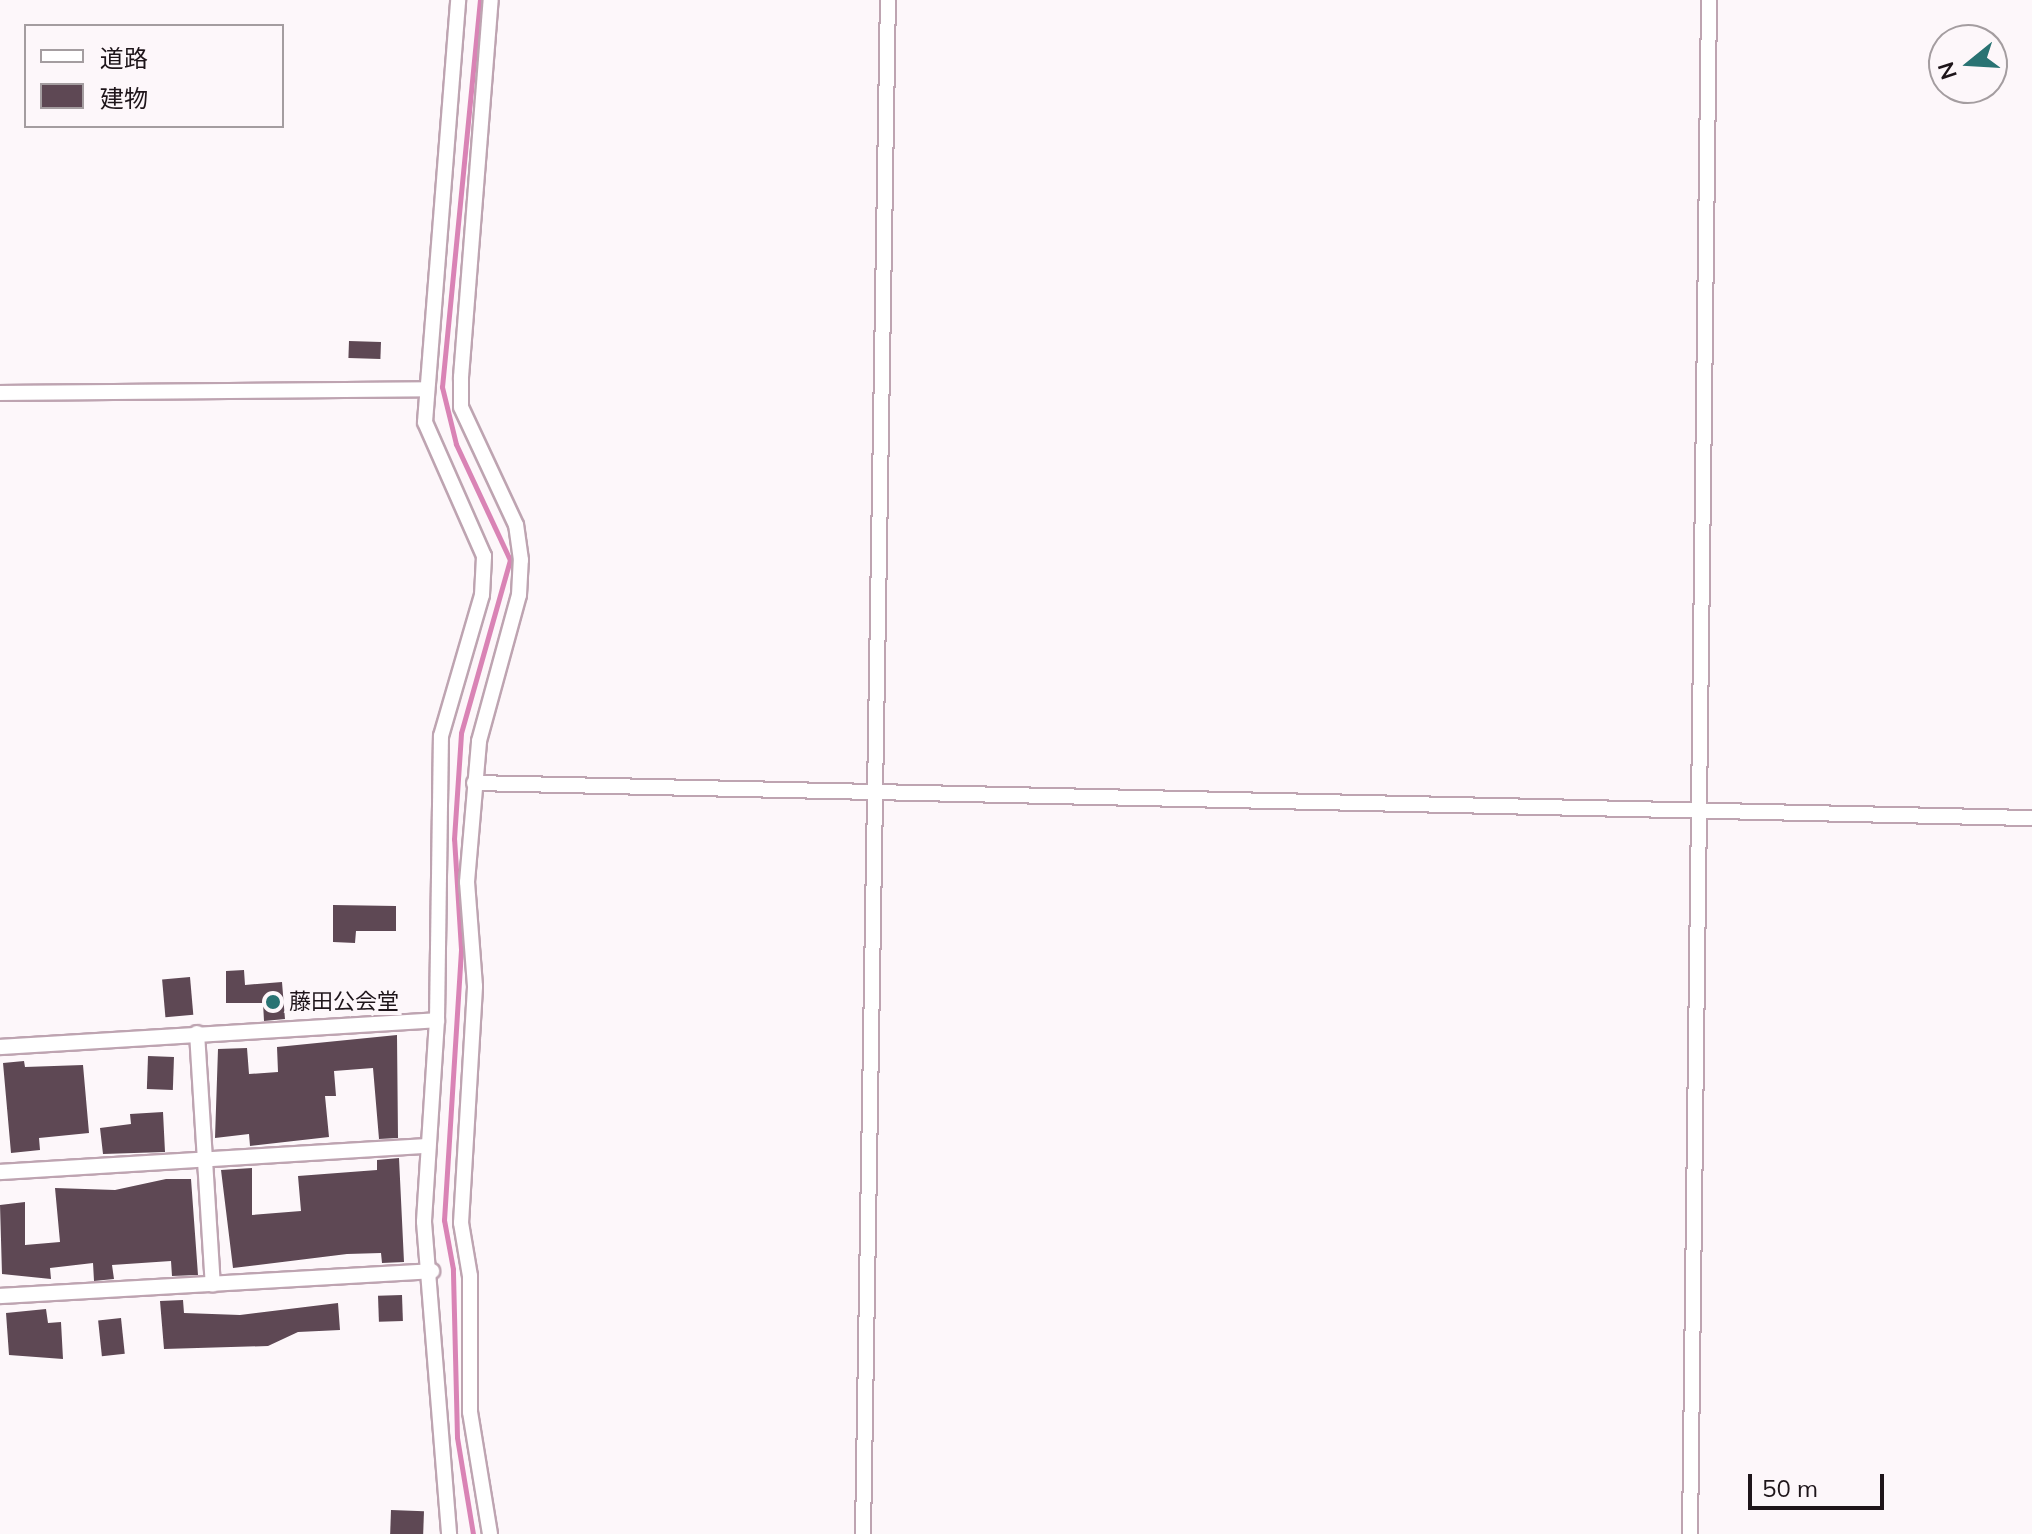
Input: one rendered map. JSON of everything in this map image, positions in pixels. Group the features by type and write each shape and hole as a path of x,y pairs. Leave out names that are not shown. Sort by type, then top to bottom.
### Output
{"street":[{"path":"449,1534 432,1271 424,1222 437,1020 441,736 482,595 484,556 440,467 424,389 458,0"},
{"path":"490,1534 470,1412 470,1276 461,1223 475,986 467,882 474,783 521,560 516,525 461,407 491,0"},
{"path":"863,1534 888,0"},
{"path":"1690,1534 1709,0"},
{"path":"0,393 424,389"},
{"path":"474,783 1699,808 2032,818"},
{"path":"0,1047 437,1020"},
{"path":"197,1033 208,1159 213,1284"},
{"path":"0,1172 428,1146"},
{"path":"0,1296 432,1271"}],"building":[{"path":"349,341 381,342 380,359 348,358"},
{"path":"333,905 396,906 396,931 356,931 355,943 333,942"},
{"path":"244,970 245,985 282,982 285,1019 264,1021 263,1003 226,1003 226,971"},
{"path":"190,977 193,1015 165,1017 162,979"},
{"path":"397,1035 398,1138 379,1139 373,1068 334,1071 336,1096 325,1096 329,1137 250,1146 249,1134 215,1138 218,1049 247,1048 249,1074 278,1072 277,1047"},
{"path":"148,1056 174,1057 173,1090 147,1089"},
{"path":"24,1061 25,1067 83,1065 89,1133 39,1138 40,1150 11,1153 3,1063"},
{"path":"163,1112 165,1152 103,1154 100,1128 131,1124 130,1114"},
{"path":"399,1158 404,1262 382,1263 381,1253 347,1254 233,1268 221,1170 252,1168 252,1215 301,1211 298,1176 377,1170 377,1160"},
{"path":"166,1179 191,1179 198,1275 172,1276 171,1261 112,1265 114,1279 94,1281 93,1263 50,1268 51,1279 2,1274 0,1205 25,1202 25,1245 60,1242 55,1188 115,1190"},
{"path":"402,1295 403,1321 379,1322 378,1296"},
{"path":"183,1300 184,1313 240,1315 338,1303 340,1330 298,1332 268,1346 164,1349 160,1301"},
{"path":"46,1309 48,1323 61,1322 63,1359 9,1355 6,1313"},
{"path":"121,1318 125,1354 102,1356 98,1320"},
{"path":"391,1510 424,1511 423,1534 390,1534"}],"waterway":[{"path":"473,1534 457,1437 453,1269 444,1220 461,949 454,839 461,733 510,560 456,444 442,387 480,0"}],"place":[{"name":"藤田公会堂","path":"273,1002"}]}
